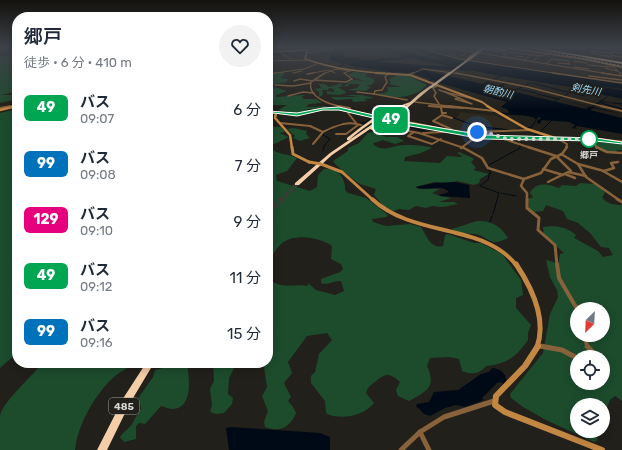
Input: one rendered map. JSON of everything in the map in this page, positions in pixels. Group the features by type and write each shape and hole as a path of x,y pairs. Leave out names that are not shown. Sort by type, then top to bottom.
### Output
{"highway":[{"path":"296,184 345,143 421,94 456,68"},
{"path":"345,143 390,120 421,94"},
{"path":"332,154 357,129 376,117 408,102"},
{"name":"485","path":"102,450 127,400 147,368"}],"street":[{"path":"293,73 307,68"},
{"path":"273,73 307,68"},
{"path":"331,68 346,72 352,71"},
{"path":"526,68 622,83"},
{"path":"531,68 541,70"},
{"path":"571,68 622,74"},
{"path":"581,68 589,70"},
{"path":"582,68 612,77 616,76 617,80"},
{"path":"605,68 622,74"},
{"path":"614,68 618,72"},
{"path":"274,85 279,84 294,86 311,83 313,80 335,69"},
{"path":"307,74 335,69 408,75 485,103 495,111 532,131 558,139 568,146 562,154 556,156 545,165 541,173 524,179 488,168 485,166 483,159 442,139 420,133 380,126"},
{"path":"408,75 422,70 442,70 523,86 622,111"},
{"path":"589,70 589,77"},
{"path":"294,81 300,79 346,82 352,79 344,74 346,72"},
{"path":"374,94 375,91 383,90 384,85 387,82 385,77 389,73"},
{"path":"589,77 612,77 622,74"},
{"path":"601,77 612,77 617,80 622,80"},
{"path":"311,83 314,93 320,100 338,107 350,108 348,113 357,124"},
{"path":"437,86 433,88 436,93 434,96 439,104"},
{"path":"439,90 445,92 459,98 472,104 455,99 459,98"},
{"path":"300,91 314,93"},
{"path":"288,96 303,92"},
{"path":"357,92 374,94 408,102"},
{"path":"445,92 473,98"},
{"path":"415,102 441,108 467,108"},
{"path":"429,105 439,104 495,111"},
{"path":"0,109 12,107"},
{"path":"273,113 297,114 332,108 349,110 390,120 474,136 507,139 592,139 622,142"},
{"path":"441,108 442,112 446,113"},
{"path":"276,113 275,118 290,135 294,154 309,162 321,164 343,172 380,205 397,216 414,223 482,241 497,248 508,256 518,267 536,302 542,322 539,346 526,366 496,394 494,401 496,405 505,412 602,450"},
{"path":"447,131 451,129 433,121 442,115 452,118"},
{"path":"280,123 310,126 322,132"},
{"path":"336,134 346,134 357,124"},
{"path":"313,144 318,137 323,134 322,132 338,125 361,125"},
{"path":"420,133 447,131 532,131"},
{"path":"414,132 408,136 432,144 442,139"},
{"path":"461,148 473,139 474,132"},
{"path":"485,132 540,152 556,156 569,167 571,171 569,172"},
{"path":"592,139 598,148 608,152 622,154"},
{"path":"562,154 578,164 600,170 622,182"},
{"path":"600,170 610,170 614,167 611,163 618,162"},
{"path":"578,164 586,176"},
{"path":"543,169 575,178"},
{"path":"548,182 569,172 586,176 601,186 611,196 622,202"},
{"path":"524,179 521,186 527,193 527,208 539,218 537,227 539,233 555,245 559,278 573,302"},
{"path":"539,346 562,350 570,354"},
{"path":"401,450 420,432 444,417 494,401"},
{"path":"420,432 429,450"}],"shaded area":[{"path":"461,112 497,116 524,128 519,127 514,130 480,126 477,128 491,131 455,131 450,130 452,128 434,122 443,115 452,118 457,117"}],"green space":[{"path":"0,68 12,68 12,92 1,95 12,95 12,100 0,103"},
{"path":"283,72 284,74 280,78 288,79 287,82 273,84 273,74"},
{"path":"354,72 366,73 367,74 365,76 372,78 375,81 371,85 366,85 371,87 366,91 347,90 357,88 360,84 349,84 349,86 337,87 346,93 339,95 327,94 327,91 334,92 334,89 329,88 328,90 322,90 323,95 319,97 319,92 314,89 321,88 319,84 325,84 329,87 342,83 341,86 344,86 352,80 364,81 347,75"},
{"path":"398,75 407,75 427,85 416,93 402,97 388,97 375,94 388,91 387,87 402,87 389,84 391,83 389,79"},
{"path":"273,87 287,91 276,95 276,97 305,95 301,97 304,98 303,99 316,99 322,103 309,104 306,107 328,106 307,109 308,111 294,113 278,110 287,105 273,105"},
{"path":"344,95 361,95 375,98 364,99 367,101 353,102 352,99 336,100 331,98 359,97"},
{"path":"12,110 12,357 0,368 0,113"},
{"path":"273,127 281,127 285,132 279,133 289,137 273,145"},
{"path":"294,128 307,131 306,134 310,138 300,141 293,138 295,136 287,129"},
{"path":"373,132 386,137 397,137 404,141 395,144 383,140 373,144 379,148 409,145 432,148 421,153 405,157 404,161 440,163 447,156 461,157 462,156 457,153 459,152 474,159 471,162 476,168 473,170 489,174 480,179 479,183 474,185 457,181 447,183 434,182 415,187 419,189 440,189 432,193 451,198 439,202 454,202 458,204 442,207 432,206 426,208 416,206 409,210 399,209 393,211 386,209 374,195 376,189 360,184 333,161 348,151 348,148 359,143 368,133"},
{"path":"598,141 622,144 622,150 617,150 616,153 604,151 595,144 595,142"},
{"path":"273,150 297,158 287,171 276,175 277,181 310,191 317,187 318,175 324,169 333,170 340,174 344,181 345,190 348,193 366,198 388,215 386,217 372,219 373,222 386,226 410,224 421,227 429,241 435,246 443,246 445,235 448,234 474,243 481,243 502,254 521,280 523,295 516,298 516,308 531,325 528,333 528,340 510,359 486,366 481,371 473,373 462,371 459,359 450,357 430,358 427,366 431,379 430,384 425,391 409,401 398,396 396,390 400,382 391,376 385,375 370,386 366,393 374,403 370,407 358,414 338,417 326,413 325,401 311,383 311,376 315,372 319,354 332,340 327,333 307,336 288,362 292,373 284,383 291,397 288,401 296,413 291,422 284,428 270,429 265,427 264,422 268,411 262,396 267,387 264,368 273,368 273,282 287,286 308,286 308,283 316,290 335,295 344,291 341,281 326,284 321,283 321,279 340,272 343,269 341,264 331,259 332,246 327,243 314,239 299,237 292,238 281,244 273,255"},
{"path":"580,183 595,184 601,187 605,193 602,197 608,203 622,205 622,401 615,396 610,400 610,398 570,398 570,431 523,407 511,398 510,394 543,353 550,314 558,297 557,290 550,277 546,260 554,262 558,268 560,254 564,253 544,235 543,227 552,226 565,228 576,235 574,238 598,251 603,257 613,255 609,248 601,247 590,233 578,223 567,219 563,211 546,205 543,211 533,212 529,208 528,199 533,197 530,193 533,189 543,184 559,188 562,185 576,186"},
{"path":"477,221 491,223 499,227 508,238 502,241 493,242 480,235 452,231 452,229"},
{"path":"38,368 126,368 116,375 107,384 88,410 80,430 75,450 0,450 0,416 2,410"},
{"path":"163,368 188,368 189,390 187,397 180,407 173,409 161,406 145,424 139,423 136,426 136,439 124,442 120,437 131,426 141,409 139,397 153,377 155,370"},
{"path":"213,368 234,368 229,378 228,394 233,398 232,404 224,413 216,414 210,412 212,405 210,389 214,381"},
{"path":"585,438 597,438 598,440 594,442"}],"water":[{"path":"366,68 422,68 522,68 622,83 622,89 590,85 622,90 622,99 609,96 602,101 615,103 602,102 593,107 622,114 593,108 590,110 622,118 622,134 577,126 575,128 577,129 572,128 575,125 569,122 542,120 540,124 537,123 537,120 541,119 539,117 536,119 527,116 498,112 509,113 508,110 501,107 507,102 433,80 429,82 428,80 431,79 411,73 390,72","holes":["420,69 475,71 500,76 482,84","502,76 570,87 608,96 591,107 561,100 589,107 586,109 499,88 514,79 496,87 484,84"]},
{"path":"455,182 469,185 470,198 440,196 439,195 449,192 441,188 424,189 416,187 434,183"},
{"path":"492,368 502,372 506,378 506,381 503,384 501,382 497,383 482,398 484,400 465,407 456,405 445,408 430,416 424,414 416,406 417,404 429,402 434,392 458,390 481,374 489,372"},
{"path":"231,427 320,433 330,437 330,450 229,450 226,428"}],"waterway":[{"name":"朝酌川","path":"513,91 530,83"},
{"name":"剣先川","path":"532,83 567,92"},
{"name":"朝酌川","path":"519,89 536,93"},
{"name":"剣先川","path":"570,92 576,89"},
{"name":"剣先川","path":"564,96 570,92"},
{"name":"剣先川","path":"570,92 585,96"},
{"path":"537,94 558,99"},
{"path":"558,99 563,96"},
{"path":"553,102 558,99"},
{"path":"601,103 622,109"},
{"path":"613,103 622,104"},
{"path":"452,117 475,126 509,130"},
{"path":"528,128 532,127 537,118"},
{"path":"357,123 365,123 370,119"},
{"path":"540,132 552,120"},
{"path":"389,122 428,132"},
{"path":"335,126 341,123"},
{"path":"323,151 324,146 330,139 323,135 323,133 332,129"},
{"path":"532,137 537,134"},
{"path":"487,166 520,148 520,145"},
{"path":"487,168 491,173 489,174"},
{"path":"481,185 488,180 489,175"},
{"path":"480,186 499,193 493,214"},
{"path":"501,193 516,196"},
{"path":"490,222 492,216"}],"tunnel":[{"path":"282,199 297,184"},
{"path":"273,207 282,199"}],"bus line":[{"name":"49","path":"273,113 297,114 332,108 349,110 399,122 483,137 622,142"}],"place":[{"name":"郷戸","path":"589,139"}],"route":[{"path":"477,132 485,132 507,139 527,139 592,139 589,139"}]}
